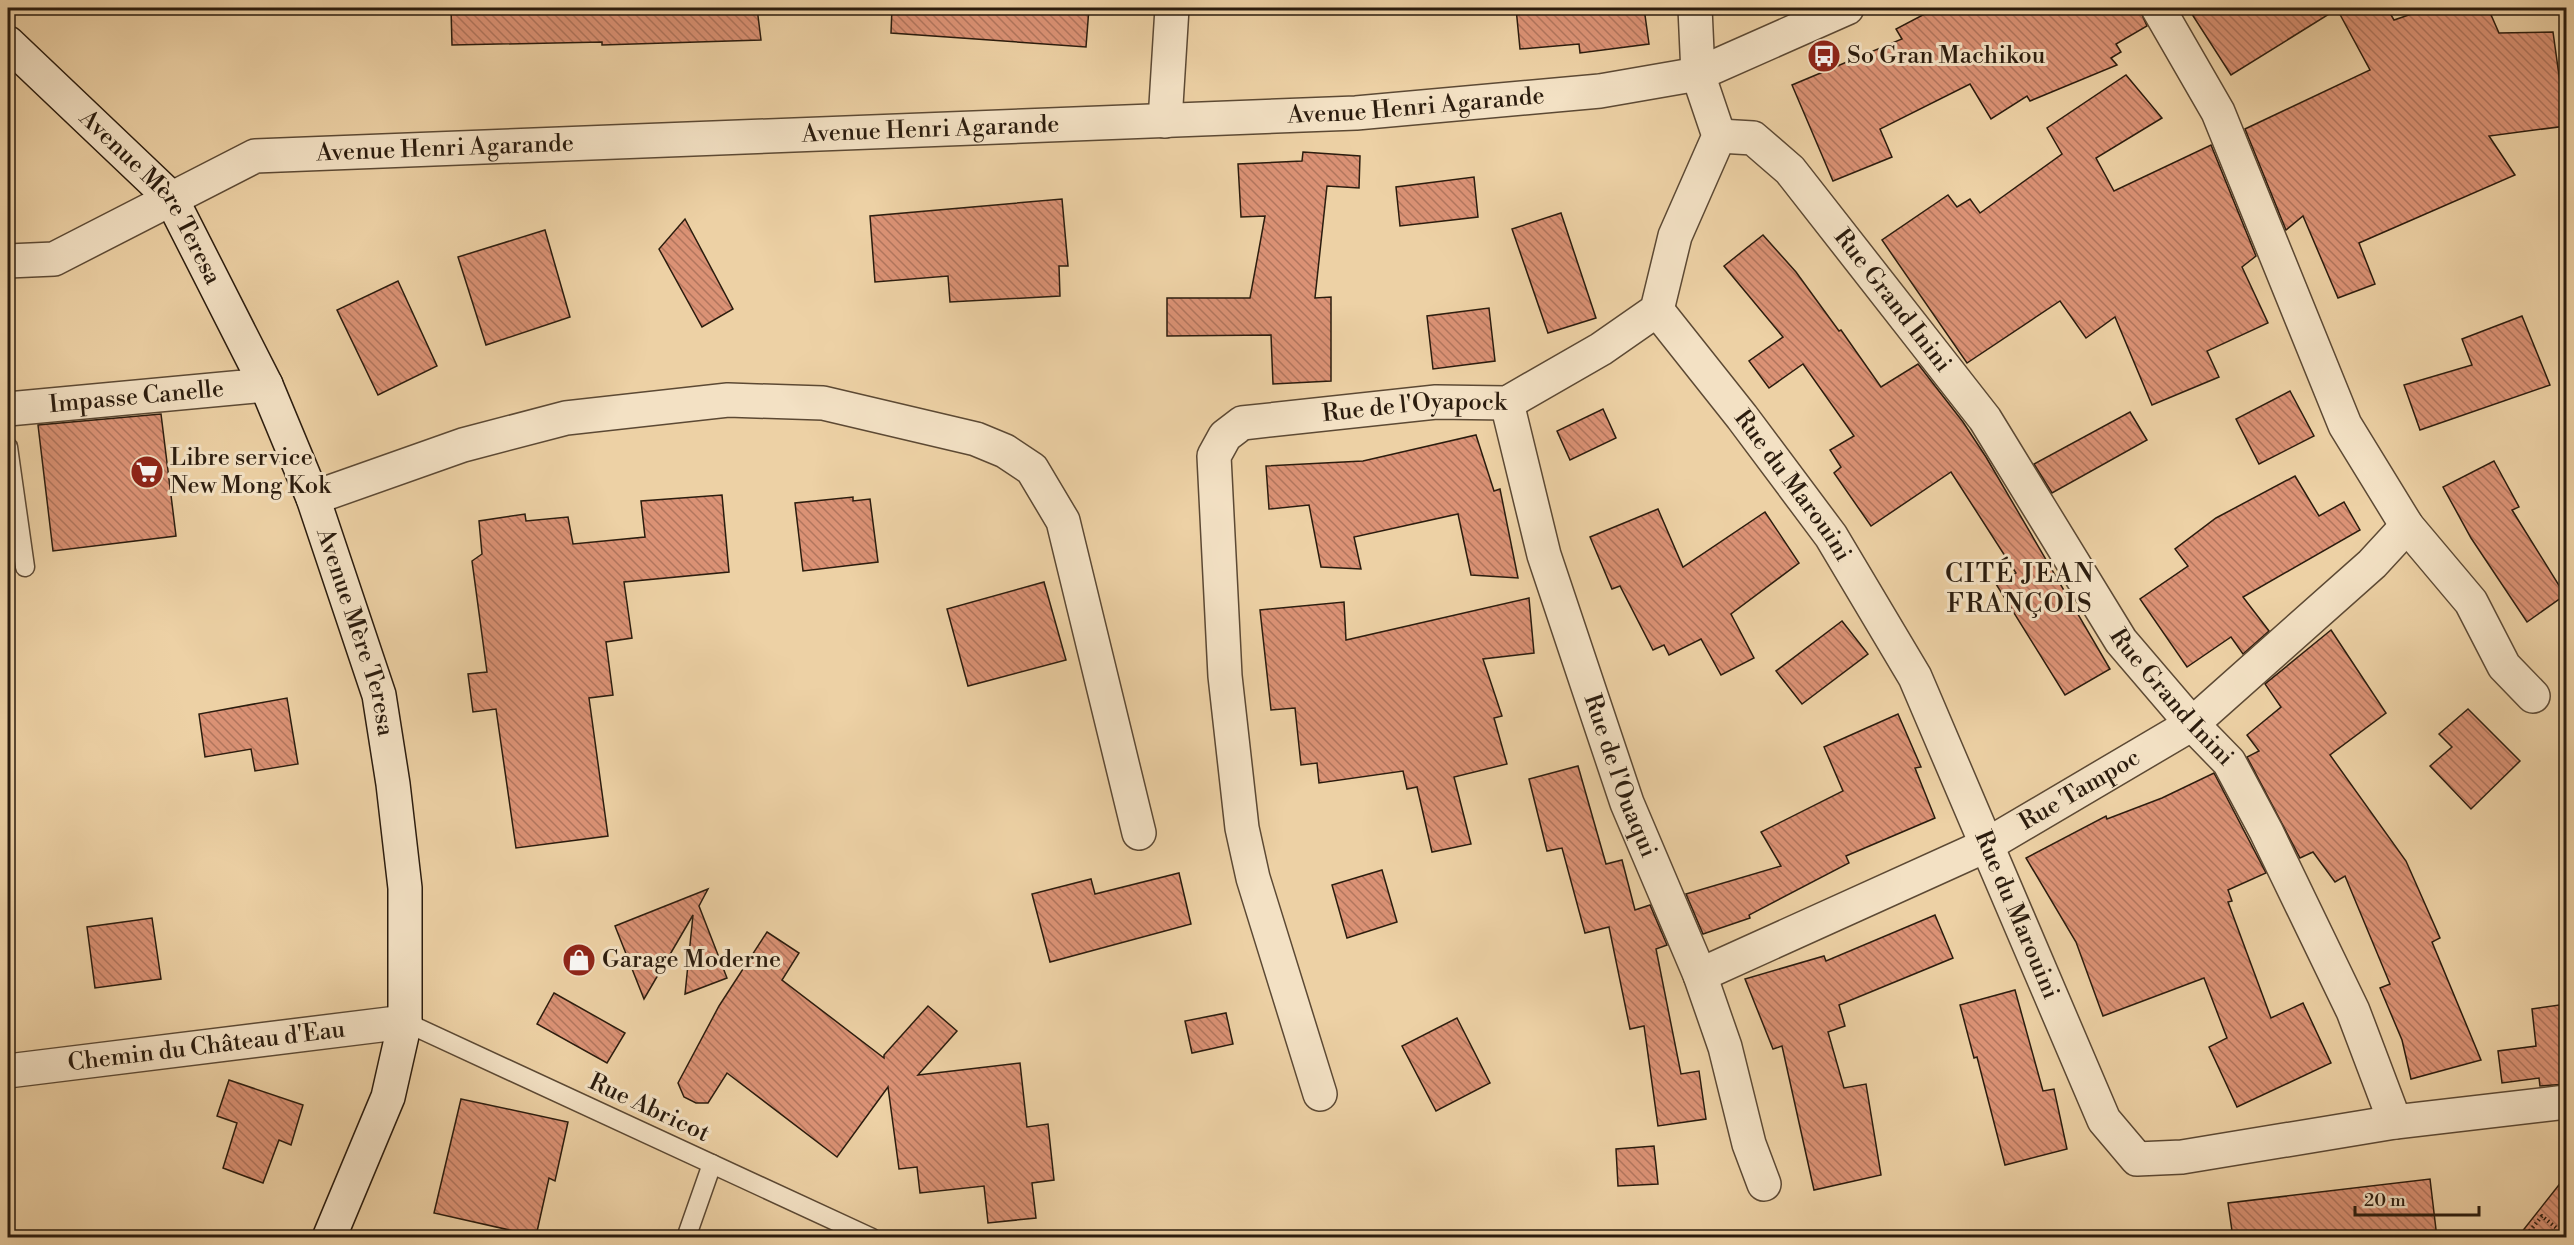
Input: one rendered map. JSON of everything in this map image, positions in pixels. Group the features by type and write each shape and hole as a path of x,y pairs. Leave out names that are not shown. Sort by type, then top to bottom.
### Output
{"street":[{"path":"1165,122 1172,8"},
{"path":"1657,310 1675,236 1719,135 1698,74 1695,8"},
{"name":"Avenue Henri Agarande","path":"8,261 54,259 255,156 1356,113 1600,91 1698,74 1847,8"},
{"path":"2158,8 2218,112 2345,425 2407,526 2471,602 2504,666 2533,696"},
{"name":"Avenue Mère Teresa","path":"8,43 171,198 266,385 313,498 379,695 405,888 405,1022 388,1097 329,1238"},
{"name":"Rue Grand Inini","path":"1719,135 1753,138 1790,170 1918,338 1985,419 2121,641 2192,724 2229,762 2266,831 2353,1011 2395,1122"},
{"name":"Rue de l'Oyapock","path":"1320,1094 1253,878 1242,828 1219,590 1214,456 1225,436 1242,423 1436,402 1507,403 1602,349 1657,310"},
{"name":"Rue du Marouini","path":"1657,310 1742,417 1831,536 1915,677 1985,846 2104,1120 2137,1159 2182,1157 2395,1122 2566,1101"},
{"name":"Impasse Canelle","path":"8,409 266,385"},
{"path":"313,498 463,445 567,418 728,400 823,403 976,439 1005,451 1032,469 1063,521 1139,833"},
{"name":"Rue de l'Ouaqui","path":"1507,403 1544,555 1627,803 1700,975 1725,1047 1749,1144 1764,1184"},
{"name":"Rue Tampoc","path":"1700,975 1985,846 2192,724 2372,564 2407,526"},
{"name":"Chemin du Château d'Eau","path":"8,1071 405,1022"}],"lane":[{"path":"8,447 25,567"},
{"name":"Rue Abricot","path":"405,1022 872,1238"},
{"path":"686,1238 712,1164"}],"path":[{"path":"2524,1238 2542,1216 2566,1236"},
{"path":"2434,1238 2477,1234 2489,1238"}],"building":[{"path":"451,8 757,8 761,40 602,45 602,42 452,45"},
{"path":"892,8 1089,8 1086,47 891,33"},
{"path":"1516,8 1644,8 1649,44 1580,53 1579,44 1520,49"},
{"path":"1936,8 2139,8 2147,26 2116,44 2121,52 2111,58 2117,65 2030,101 2027,96 1991,119 1970,84 1880,129 1892,157 1833,181 1792,85 1902,39 1896,29"},
{"path":"2188,8 2387,8 2394,20 2429,8 2488,8 2499,33 2553,32 2566,126 2489,136 2515,175 2359,243 2375,284 2338,298 2303,216 2286,230 2245,129 2370,70 2337,9 2231,75"},
{"path":"2126,75 2162,118 2096,158 2114,191 2211,145 2256,256 2242,267 2268,323 2207,351 2219,377 2152,405 2115,317 2086,338 2060,301 1967,363 1882,240 1948,195 1957,207 1970,199 1980,213 2062,154 2047,128"},
{"path":"1303,152 1360,156 1359,188 1327,186 1315,298 1331,297 1331,381 1273,384 1271,335 1167,336 1167,298 1250,298 1265,216 1241,217 1238,164 1302,161"},
{"path":"1474,177 1478,217 1400,226 1396,187"},
{"path":"1062,199 1068,266 1059,266 1060,296 950,302 948,276 875,282 870,216"},
{"path":"1561,213 1596,318 1548,333 1512,229"},
{"path":"685,219 733,309 702,327 659,249"},
{"path":"545,230 570,317 486,345 458,257"},
{"path":"1763,235 1796,272 1881,387 1918,364 1963,422 1986,457 2110,669 2065,695 1996,584 2016,573 1951,472 1871,526 1834,473 1841,467 1830,450 1854,436 1803,364 1769,388 1749,361 1783,337 1724,266"},
{"path":"398,281 437,366 378,395 337,310"},
{"path":"1489,308 1495,361 1433,369 1427,316"},
{"path":"2522,316 2550,385 2420,430 2404,385 2472,365 2462,339"},
{"path":"2290,391 2314,436 2259,464 2236,419"},
{"path":"1603,409 1616,438 1570,460 1557,431"},
{"path":"2130,412 2147,440 2052,493 2034,464"},
{"path":"161,414 176,536 53,551 38,425"},
{"path":"1476,435 1494,491 1500,489 1518,578 1471,575 1458,514 1354,537 1361,569 1321,567 1309,505 1269,509 1266,466 1363,461"},
{"path":"2494,461 2519,507 2512,510 2565,595 2527,622 2471,538 2443,487"},
{"path":"2295,476 2319,516 2344,502 2360,530 2243,597 2269,631 2243,654 2231,637 2187,667 2140,599 2188,566 2175,549 2216,518"},
{"path":"722,495 729,572 624,582 632,638 606,642 613,695 589,698 608,836 516,848 496,709 473,712 468,674 487,672 472,561 482,554 479,521 525,514 526,521 568,517 573,544 645,537 641,501"},
{"path":"853,497 853,501 870,499 878,562 803,571 795,503"},
{"path":"1658,509 1683,567 1765,512 1799,563 1731,614 1754,658 1721,675 1701,639 1669,655 1664,645 1653,650 1620,586 1612,589 1590,537"},
{"path":"1044,582 1066,660 968,686 947,609"},
{"path":"1529,598 1534,653 1483,659 1502,716 1494,718 1507,764 1454,777 1471,844 1432,852 1417,787 1407,789 1403,771 1319,783 1317,763 1301,765 1295,708 1271,710 1260,610 1344,602 1346,640"},
{"path":"1842,621 1868,654 1802,704 1776,671"},
{"path":"2331,630 2386,713 2330,755 2406,861 2440,938 2432,942 2481,1060 2411,1079 2402,1040 2380,988 2390,984 2345,876 2335,882 2313,852 2300,858 2247,757 2259,751 2247,735 2281,707 2265,684"},
{"path":"287,698 298,764 255,771 251,749 205,757 199,714"},
{"path":"2468,709 2520,761 2471,809 2430,766 2452,747 2439,734"},
{"path":"1898,714 1921,767 1915,768 1935,818 1846,856 1849,863 1749,915 1750,918 1703,934 1686,894 1781,866 1761,832 1843,791 1824,747"},
{"path":"1578,766 1606,864 1622,860 1635,910 1650,905 1667,945 1656,949 1681,1074 1699,1071 1706,1119 1658,1126 1644,1026 1630,1029 1609,927 1585,933 1562,848 1547,851 1529,779"},
{"path":"2214,773 2266,873 2228,890 2232,901 2228,902 2271,1018 2303,1003 2331,1063 2237,1107 2209,1047 2227,1038 2204,978 2103,1016 2076,942 2026,858 2106,816 2107,819 2162,798"},
{"path":"1382,870 1397,922 1347,938 1332,885"},
{"path":"1179,873 1191,924 1050,962 1032,894 1091,879 1095,894"},
{"path":"708,889 699,906 727,978 685,994 693,915 644,999 615,926"},
{"path":"1935,915 1953,958 1839,1005 1845,1026 1828,1032 1844,1088 1866,1084 1881,1175 1814,1190 1782,1046 1773,1049 1745,979 1824,956 1826,961"},
{"path":"152,918 161,979 95,988 87,927"},
{"path":"767,932 799,953 782,980 884,1058 884,1055 928,1006 957,1031 918,1075 1020,1063 1027,1127 1048,1124 1054,1180 1032,1183 1036,1218 988,1223 984,1186 920,1193 917,1167 899,1169 888,1087 837,1157 727,1073 708,1103 696,1103 684,1097 678,1083 719,1006"},
{"path":"2015,990 2043,1091 2054,1089 2067,1149 2005,1165 1977,1057 1974,1058 1960,1005"},
{"path":"554,993 625,1033 607,1063 537,1024"},
{"path":"2566,1004 2566,1084 2540,1086 2539,1078 2502,1083 2498,1051 2536,1046 2532,1009"},
{"path":"1226,1013 1233,1044 1192,1053 1185,1021"},
{"path":"1457,1018 1490,1083 1436,1111 1402,1046"},
{"path":"229,1080 303,1105 291,1145 279,1140 263,1183 223,1168 237,1123 217,1116"},
{"path":"461,1099 568,1122 555,1181 549,1178 536,1236 434,1213"},
{"path":"1654,1146 1658,1184 1618,1186 1616,1149"},
{"path":"2566,1176 2566,1238 2517,1238"},
{"path":"2430,1179 2437,1238 2233,1238 2228,1203"}],"place":[{"name":"So Gran Machikou","path":"1824,56"},
{"name":"Libre service New Mong Kok","path":"147,472"},
{"name":"Garage Moderne","path":"579,960"}],"district":[{"name":"CITÉ JEAN FRANÇOIS","path":"2020,589"}]}
